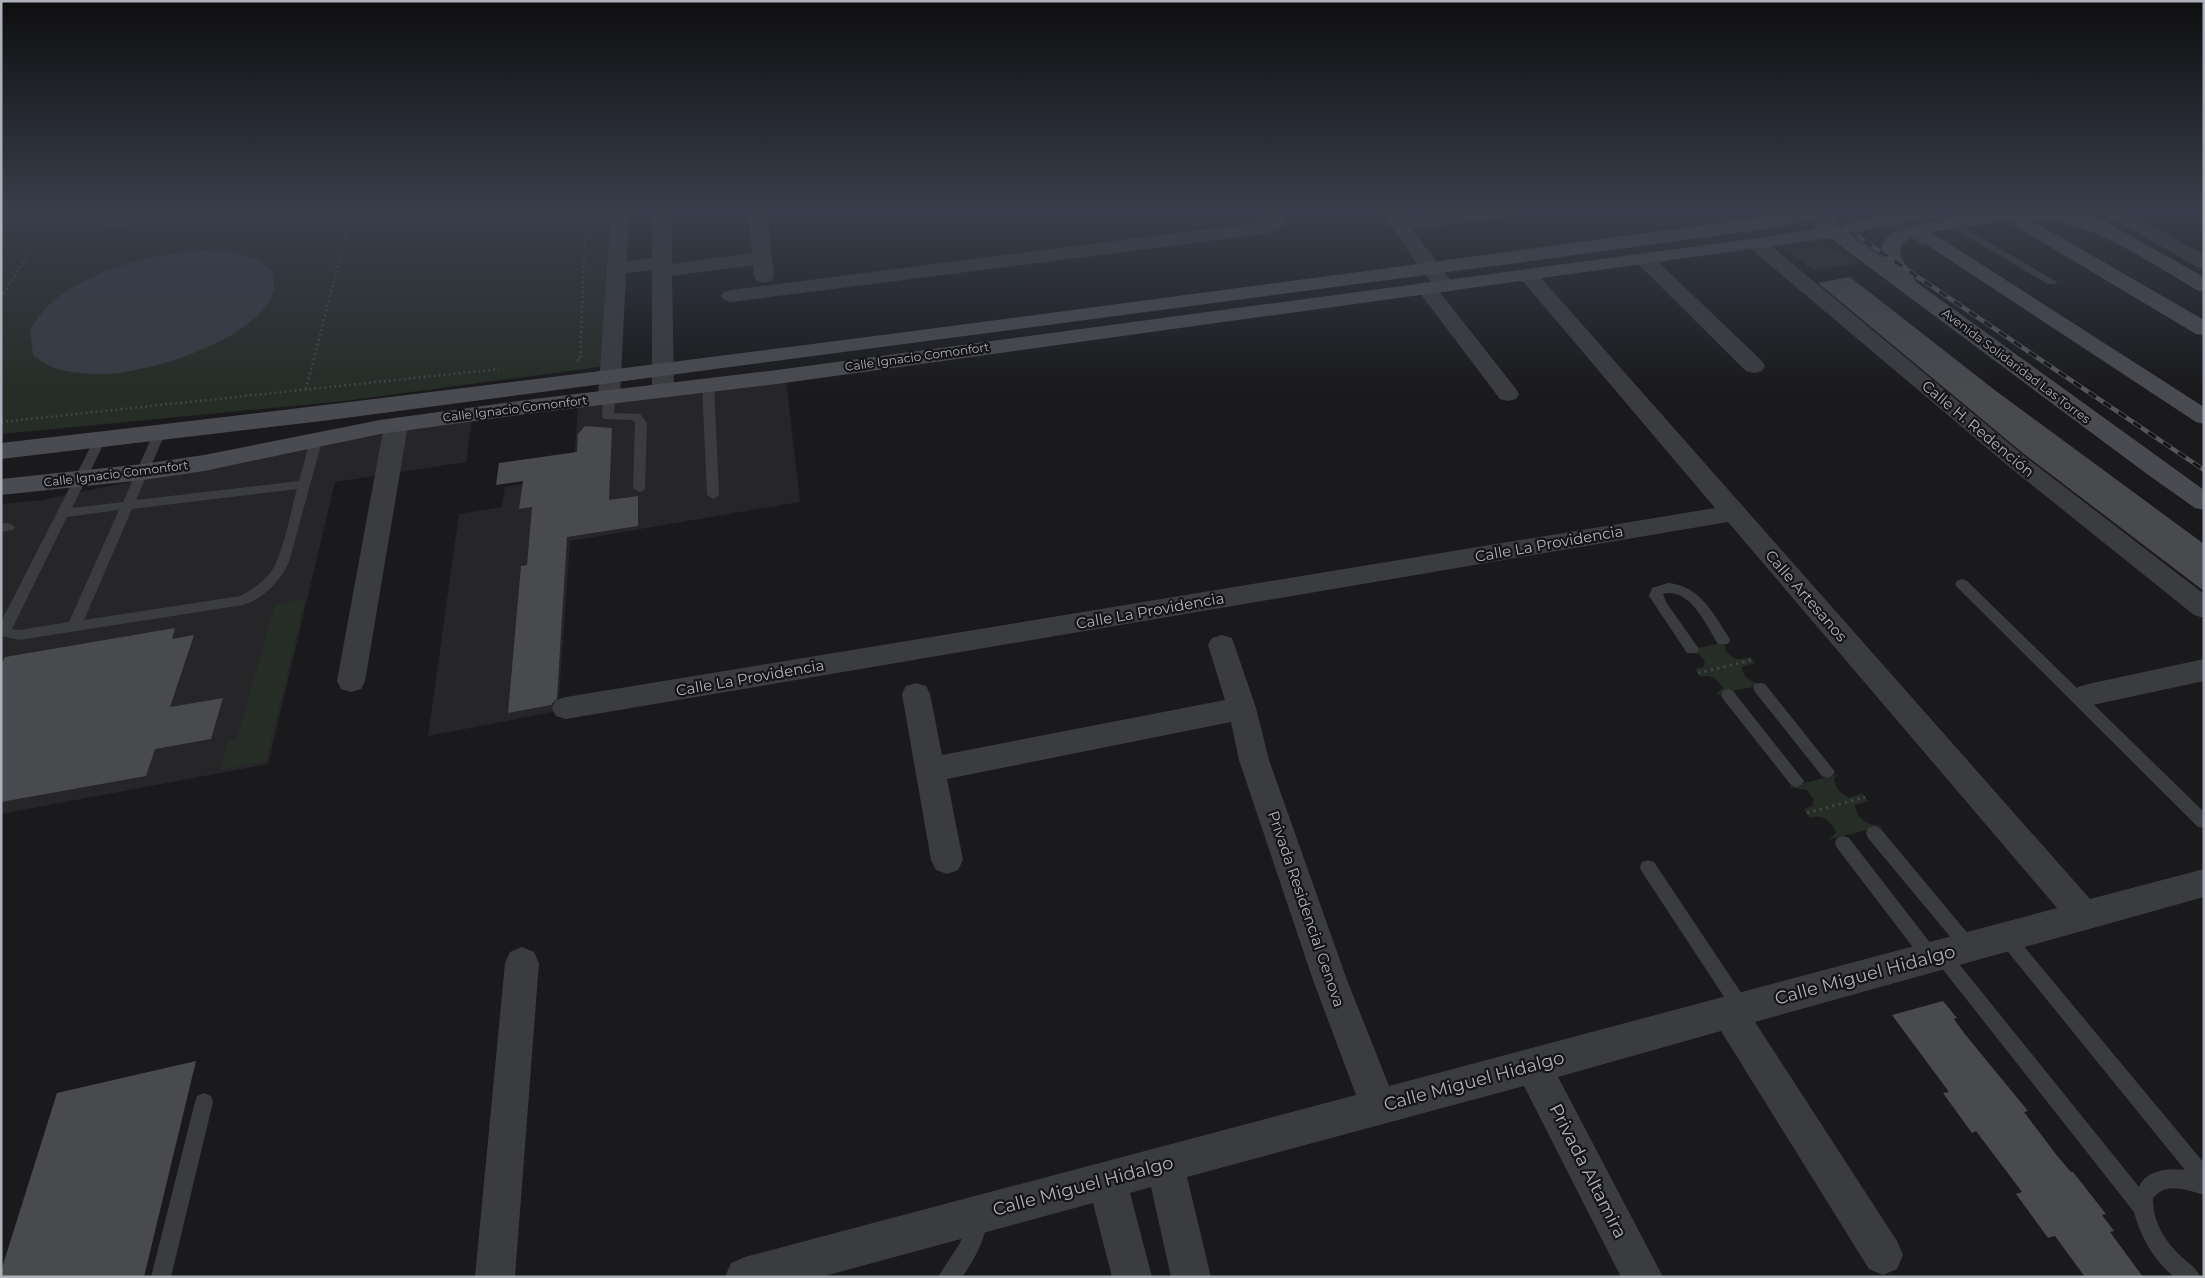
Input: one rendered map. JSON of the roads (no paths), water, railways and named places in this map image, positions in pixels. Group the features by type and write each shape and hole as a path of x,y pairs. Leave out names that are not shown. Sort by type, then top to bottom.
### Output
{"main road":[{"name":"Calle Ignacio Comonfort","path":"663,379 708,385 1434,281 1488,271"},
{"name":"Calle Ignacio Comonfort","path":"1,451 610,386 1434,281 1528,275 1562,271"},
{"name":"Avenida Solidaridad Las Torres","path":"1889,271 2044,389 2204,502"},
{"path":"1899,271 1906,283"},
{"path":"1980,271 2204,417"},
{"path":"2105,271 2204,329"},
{"path":"2177,271 2204,286"},
{"name":"Calle Ignacio Comonfort","path":"1,487 143,472 204,463 316,440 610,386"}],"street":[{"path":"610,386 618,271"},
{"path":"663,379 666,271"},
{"path":"763,271 765,292"},
{"path":"731,296 932,271"},
{"path":"1428,271 1508,394"},
{"path":"1656,271 1754,366"},
{"name":"Calle H. Redención","path":"1789,271 2015,460 2204,608"},
{"name":"Calle Artesanos","path":"1528,275 2084,916"},
{"path":"351,681 396,425"},
{"name":"Calle La Providencia","path":"566,708 1734,513"},
{"name":"Privada Residencial Genova","path":"1222,645 1242,708 1257,769 1330,980 1378,1106"},
{"path":"2088,695 2204,670"},
{"path":"916,694 948,860"},
{"path":"930,770 1242,708"},
{"name":"Calle Miguel Hidalgo","path":"745,1277 802,1270 980,1213 1534,1066 1947,952 2201,887"},
{"path":"495,1277 522,963"},
{"path":"1736,1011 1883,1255"},
{"name":"Privada Altamira","path":"1534,1066 1643,1277"},
{"path":"1165,1165 1191,1277"},
{"path":"1107,1180 1132,1277"}],"lane":[{"path":"2032,271 2052,282"},
{"path":"708,385 713,495"},
{"path":"610,386 608,416 636,417 641,422 639,488"},
{"path":"74,626 159,434"},
{"path":"99,441 4,632 19,635 242,600 253,595 278,574 316,440"},
{"path":"64,513 305,484"},
{"path":"1962,584 2204,822"},
{"path":"1692,649 1656,596 1657,591 1662,588 1675,586 1682,588 1691,595 1723,640"},
{"path":"1760,688 1827,772"},
{"path":"1728,695 1796,781"},
{"path":"1874,833 1947,952 2143,1208"},
{"path":"1844,843 1947,952"},
{"path":"1648,867 1736,1011"},
{"path":"2006,937 2204,1178"},
{"path":"161,1277 204,1102"},
{"path":"2190,1277 2176,1266 2160,1249 2148,1228 2143,1208 2145,1192 2155,1182 2170,1177 2189,1179 2204,1185"},
{"path":"948,1277 966,1253 975,1232 980,1213"}],"railway":[{"path":"1908,271 2204,470"}]}
